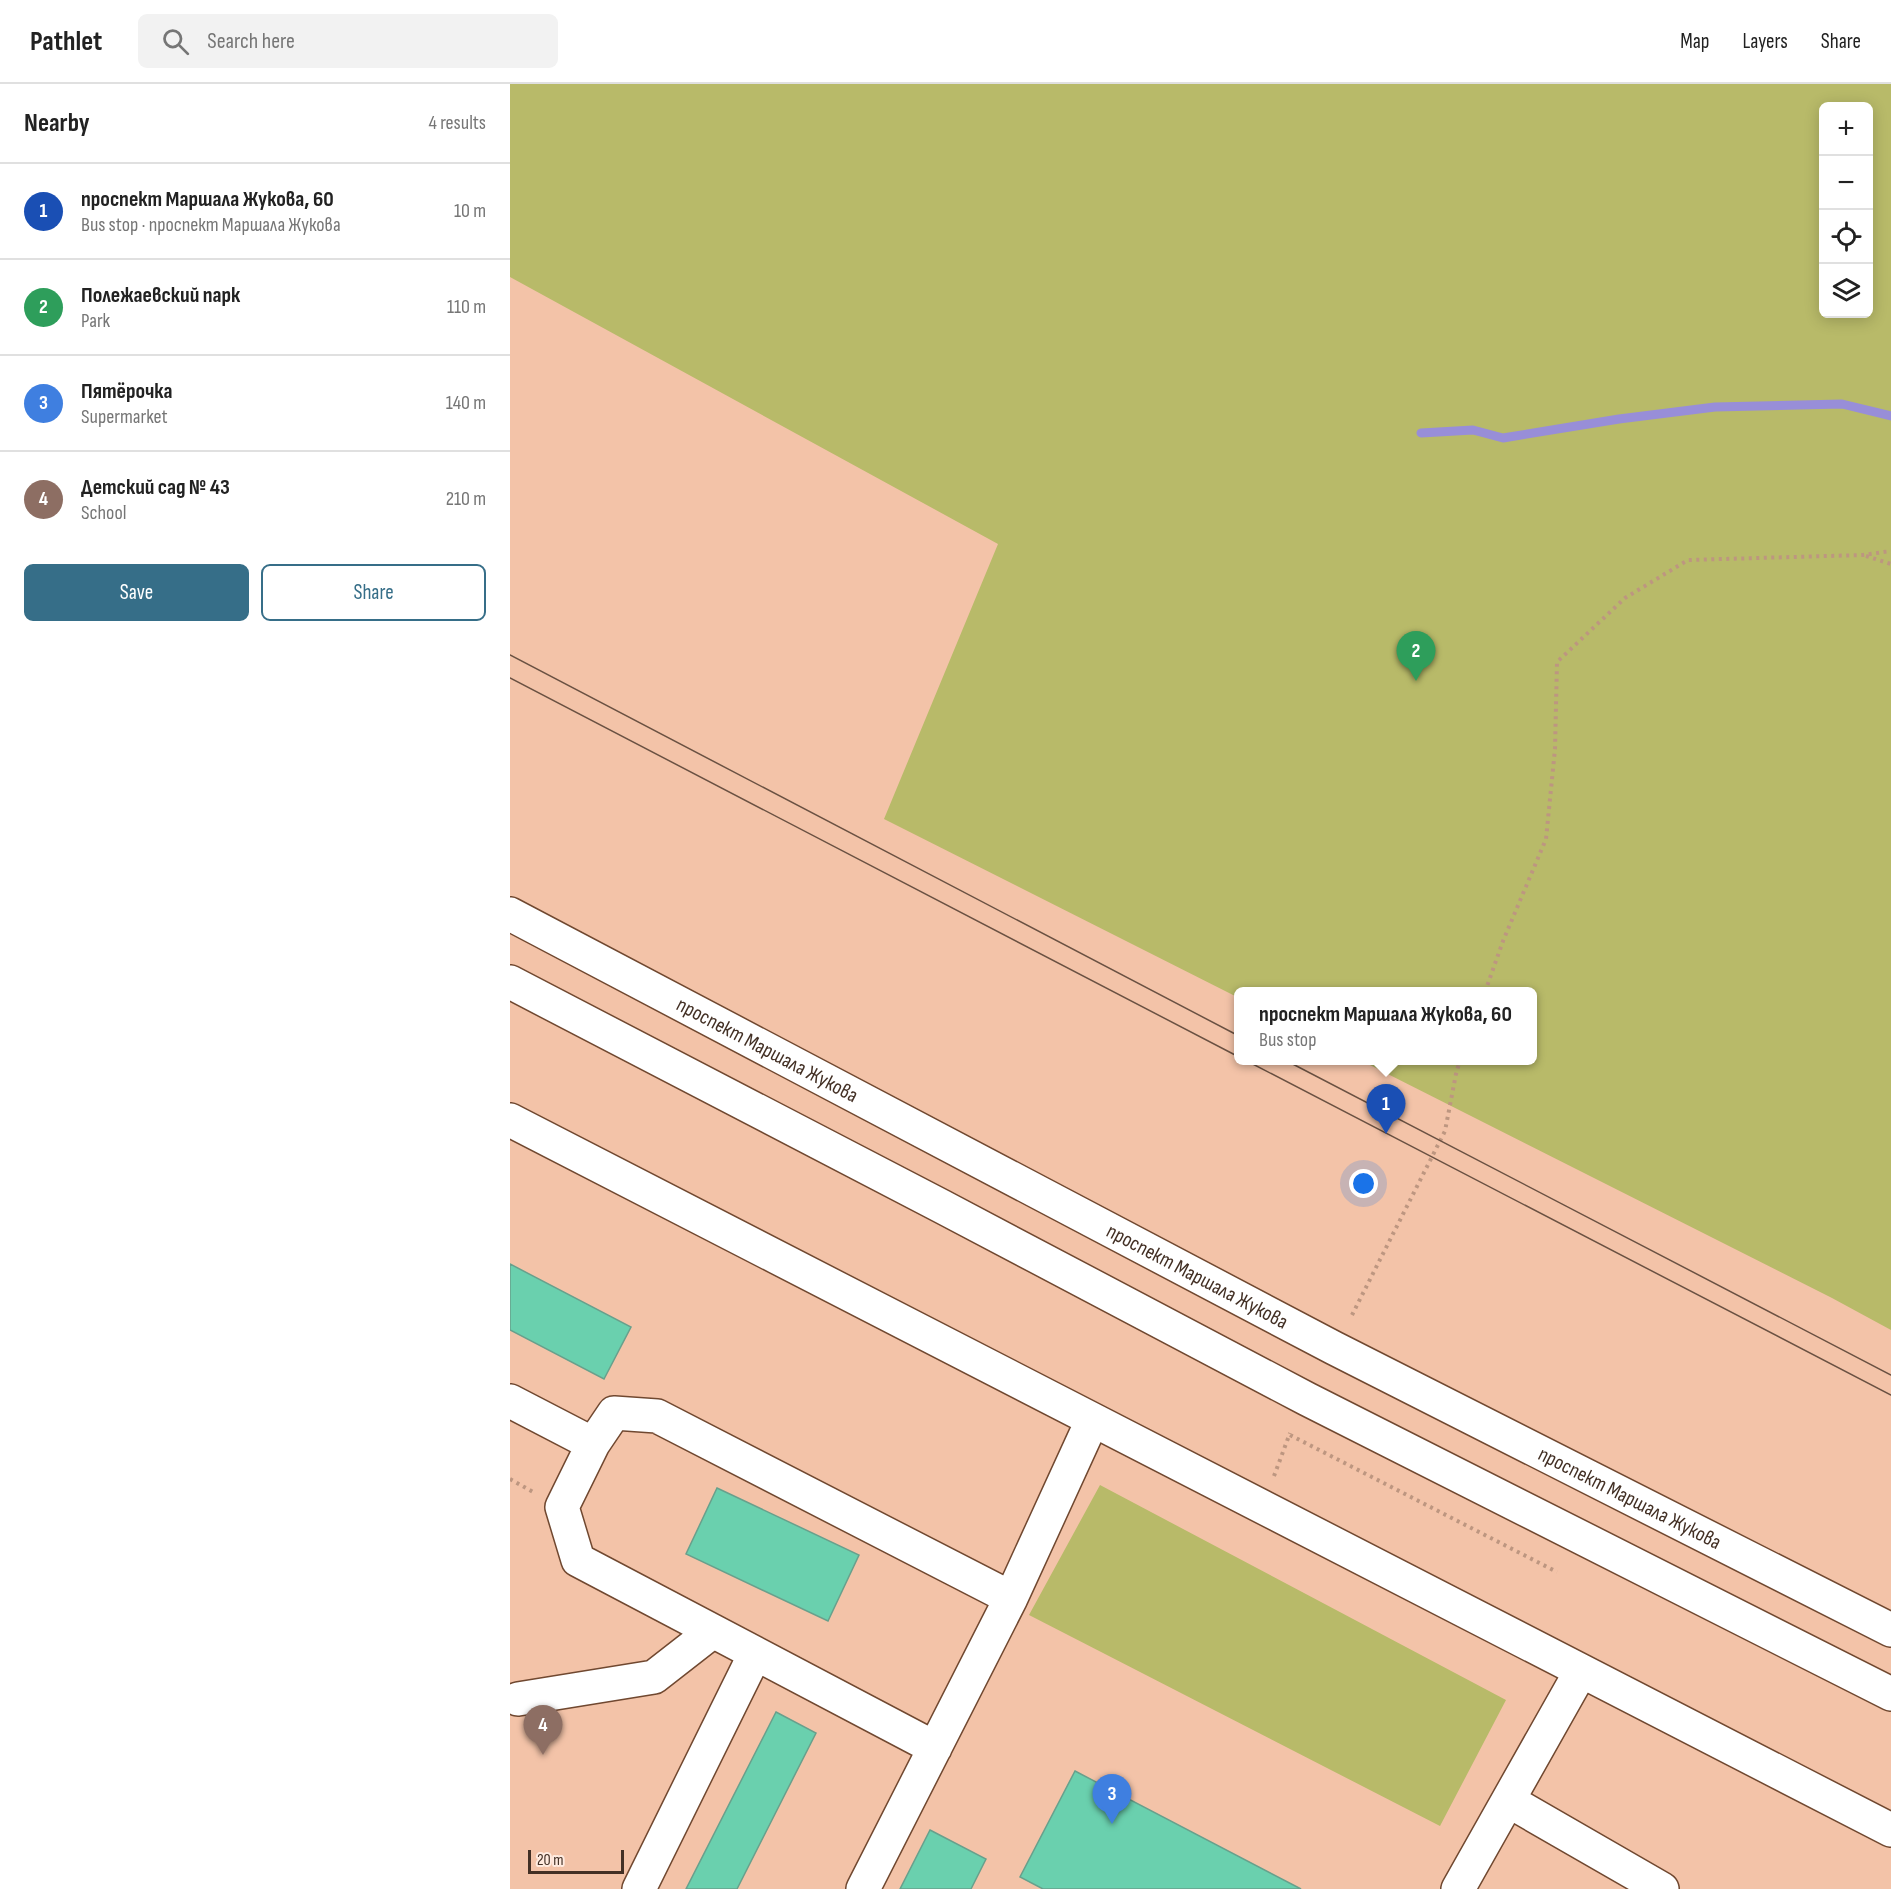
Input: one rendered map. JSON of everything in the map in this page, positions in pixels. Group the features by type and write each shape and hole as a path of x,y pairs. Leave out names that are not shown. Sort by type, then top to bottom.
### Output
{"main road":[{"name":"проспект Маршала Жукова","path":"510,914 1334,1348 1891,1630"},
{"path":"510,982 1307,1399 1891,1694"},
{"path":"510,1120 1891,1830"},
{"path":"510,1401 593,1444"},
{"path":"935,1748 578,1560 562,1507 593,1444 614,1413 657,1416 1011,1598"},
{"path":"863,1889 1011,1598 1092,1420"},
{"path":"518,1699 654,1677 712,1631"},
{"path":"639,1889 755,1654"},
{"path":"1458,1889 1581,1671"},
{"path":"1509,1801 1662,1889"}],"path":[{"path":"1487,987 1503,941 1546,839 1555,749 1557,662 1625,598 1688,560 1863,555 1891,551"},
{"path":"1863,555 1891,564"},
{"path":"1352,1315 1445,1131 1458,1065"},
{"path":"1273,1477 1292,1428"},
{"path":"1290,1435 1557,1572"}],"green space":[{"path":"510,84 1891,84 1891,1330 1370,1065 1537,1065 1537,987 1234,987 1234,995 884,819 998,544 510,277"},
{"path":"1100,1485 1506,1700 1440,1826 1029,1615"}],"building":[{"path":"510,1264 631,1327 604,1379 510,1330"},
{"path":"717,1488 859,1555 828,1621 686,1554"},
{"path":"776,1712 816,1733 737,1889 686,1889"},
{"path":"1075,1771 1301,1889 1043,1889 1020,1877"},
{"path":"930,1830 986,1859 971,1889 900,1889"}],"waterway":[{"path":"1421,433 1473,430 1503,438 1619,419 1715,407 1842,404 1891,416"}],"tram line":[{"path":"510,655 1234,1033"},
{"path":"510,678 1234,1054"},
{"path":"1255,1065 1891,1395"},
{"path":"1295,1065 1891,1375"}],"place":[{"name":"Полежаевский парк","path":"1416,681"},
{"name":"проспект Маршала Жукова, 60","path":"1386,1134"},
{"name":"Детский сад № 43","path":"543,1755"},
{"name":"Пятёрочка","path":"1112,1824"}]}
